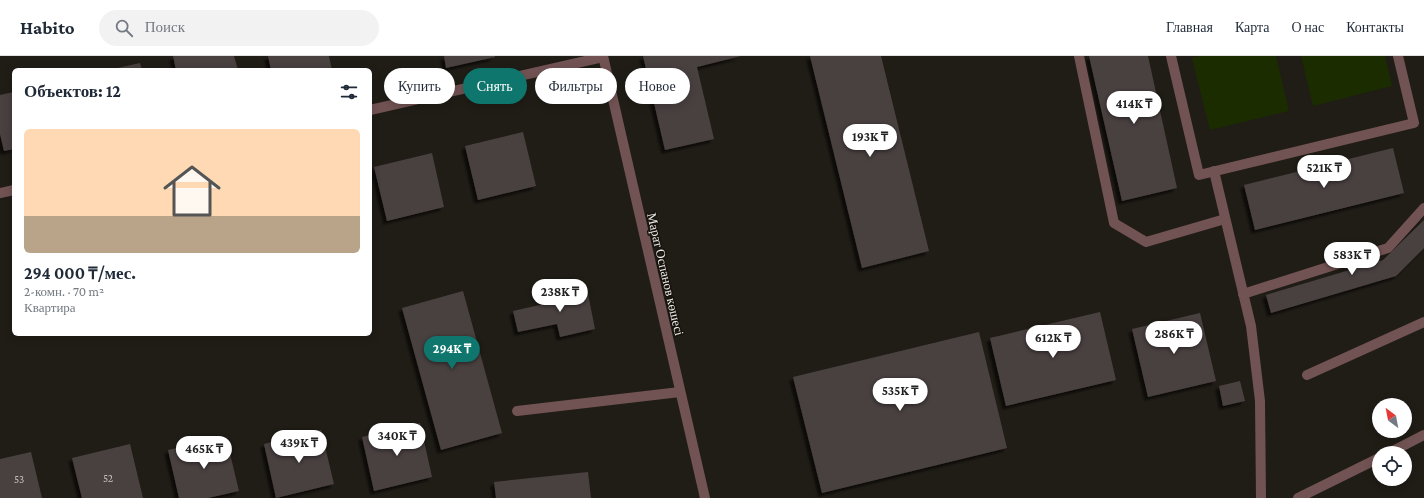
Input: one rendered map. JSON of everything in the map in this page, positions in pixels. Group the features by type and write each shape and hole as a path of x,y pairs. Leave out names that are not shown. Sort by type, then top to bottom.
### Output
{"street":[{"path":"1079,56 1114,222 1146,242 1225,219"},
{"path":"1171,56 1199,175 1414,123 1398,56"},
{"path":"372,110 603,57"},
{"name":"Марат Оспанов көшесі","path":"603,57 705,498"},
{"path":"1214,171 1251,326 1260,402 1261,498"},
{"path":"0,193 12,190"},
{"path":"1243,294 1388,248 1424,208"},
{"path":"1307,375 1424,322"},
{"path":"517,411 680,392"},
{"path":"1403,446 1424,435"},
{"path":"1298,498 1372,461"}],"green space":[{"path":"1200,56 1276,56 1289,111 1210,130 1192,58"},
{"path":"1301,56 1385,56 1392,86 1313,106"}],"building":[{"path":"173,56 234,56 237,68 176,68"},
{"path":"268,56 329,56 332,68 271,68"},
{"path":"444,56 495,56 495,57 446,68"},
{"path":"643,56 741,56 697,67 714,139 665,150 654,104 690,104 690,68 646,68"},
{"path":"810,56 881,56 929,251 862,268"},
{"path":"1089,56 1148,56 1177,188 1122,201"},
{"path":"140,63 141,68 118,68"},
{"path":"12,92 12,149 4,151 0,134 0,95"},
{"path":"523,132 536,186 478,200 465,146"},
{"path":"1393,148 1404,193 1255,230 1244,185"},
{"path":"432,153 444,207 387,221 374,167"},
{"path":"1424,220 1424,248 1396,276 1271,313 1266,295 1383,260"},
{"path":"586,284 595,329 560,337 557,324 518,332 513,311 553,302 551,292"},
{"path":"463,291 502,433 441,450 402,308"},
{"path":"1100,312 1116,380 1006,406 990,338"},
{"path":"1200,313 1216,381 1148,397 1132,329"},
{"path":"979,332 1007,448 822,493 793,377"},
{"path":"1240,381 1245,401 1223,406 1219,386"},
{"path":"420,423 432,477 374,491 362,437"},
{"path":"321,430 334,484 276,498 264,444"},
{"path":"226,437 239,491 208,498 179,498 168,450"},
{"path":"130,444 143,498 82,498 72,458"},
{"path":"31,452 42,498 0,498 0,459"},
{"path":"588,472 591,498 496,498 494,482"}]}
